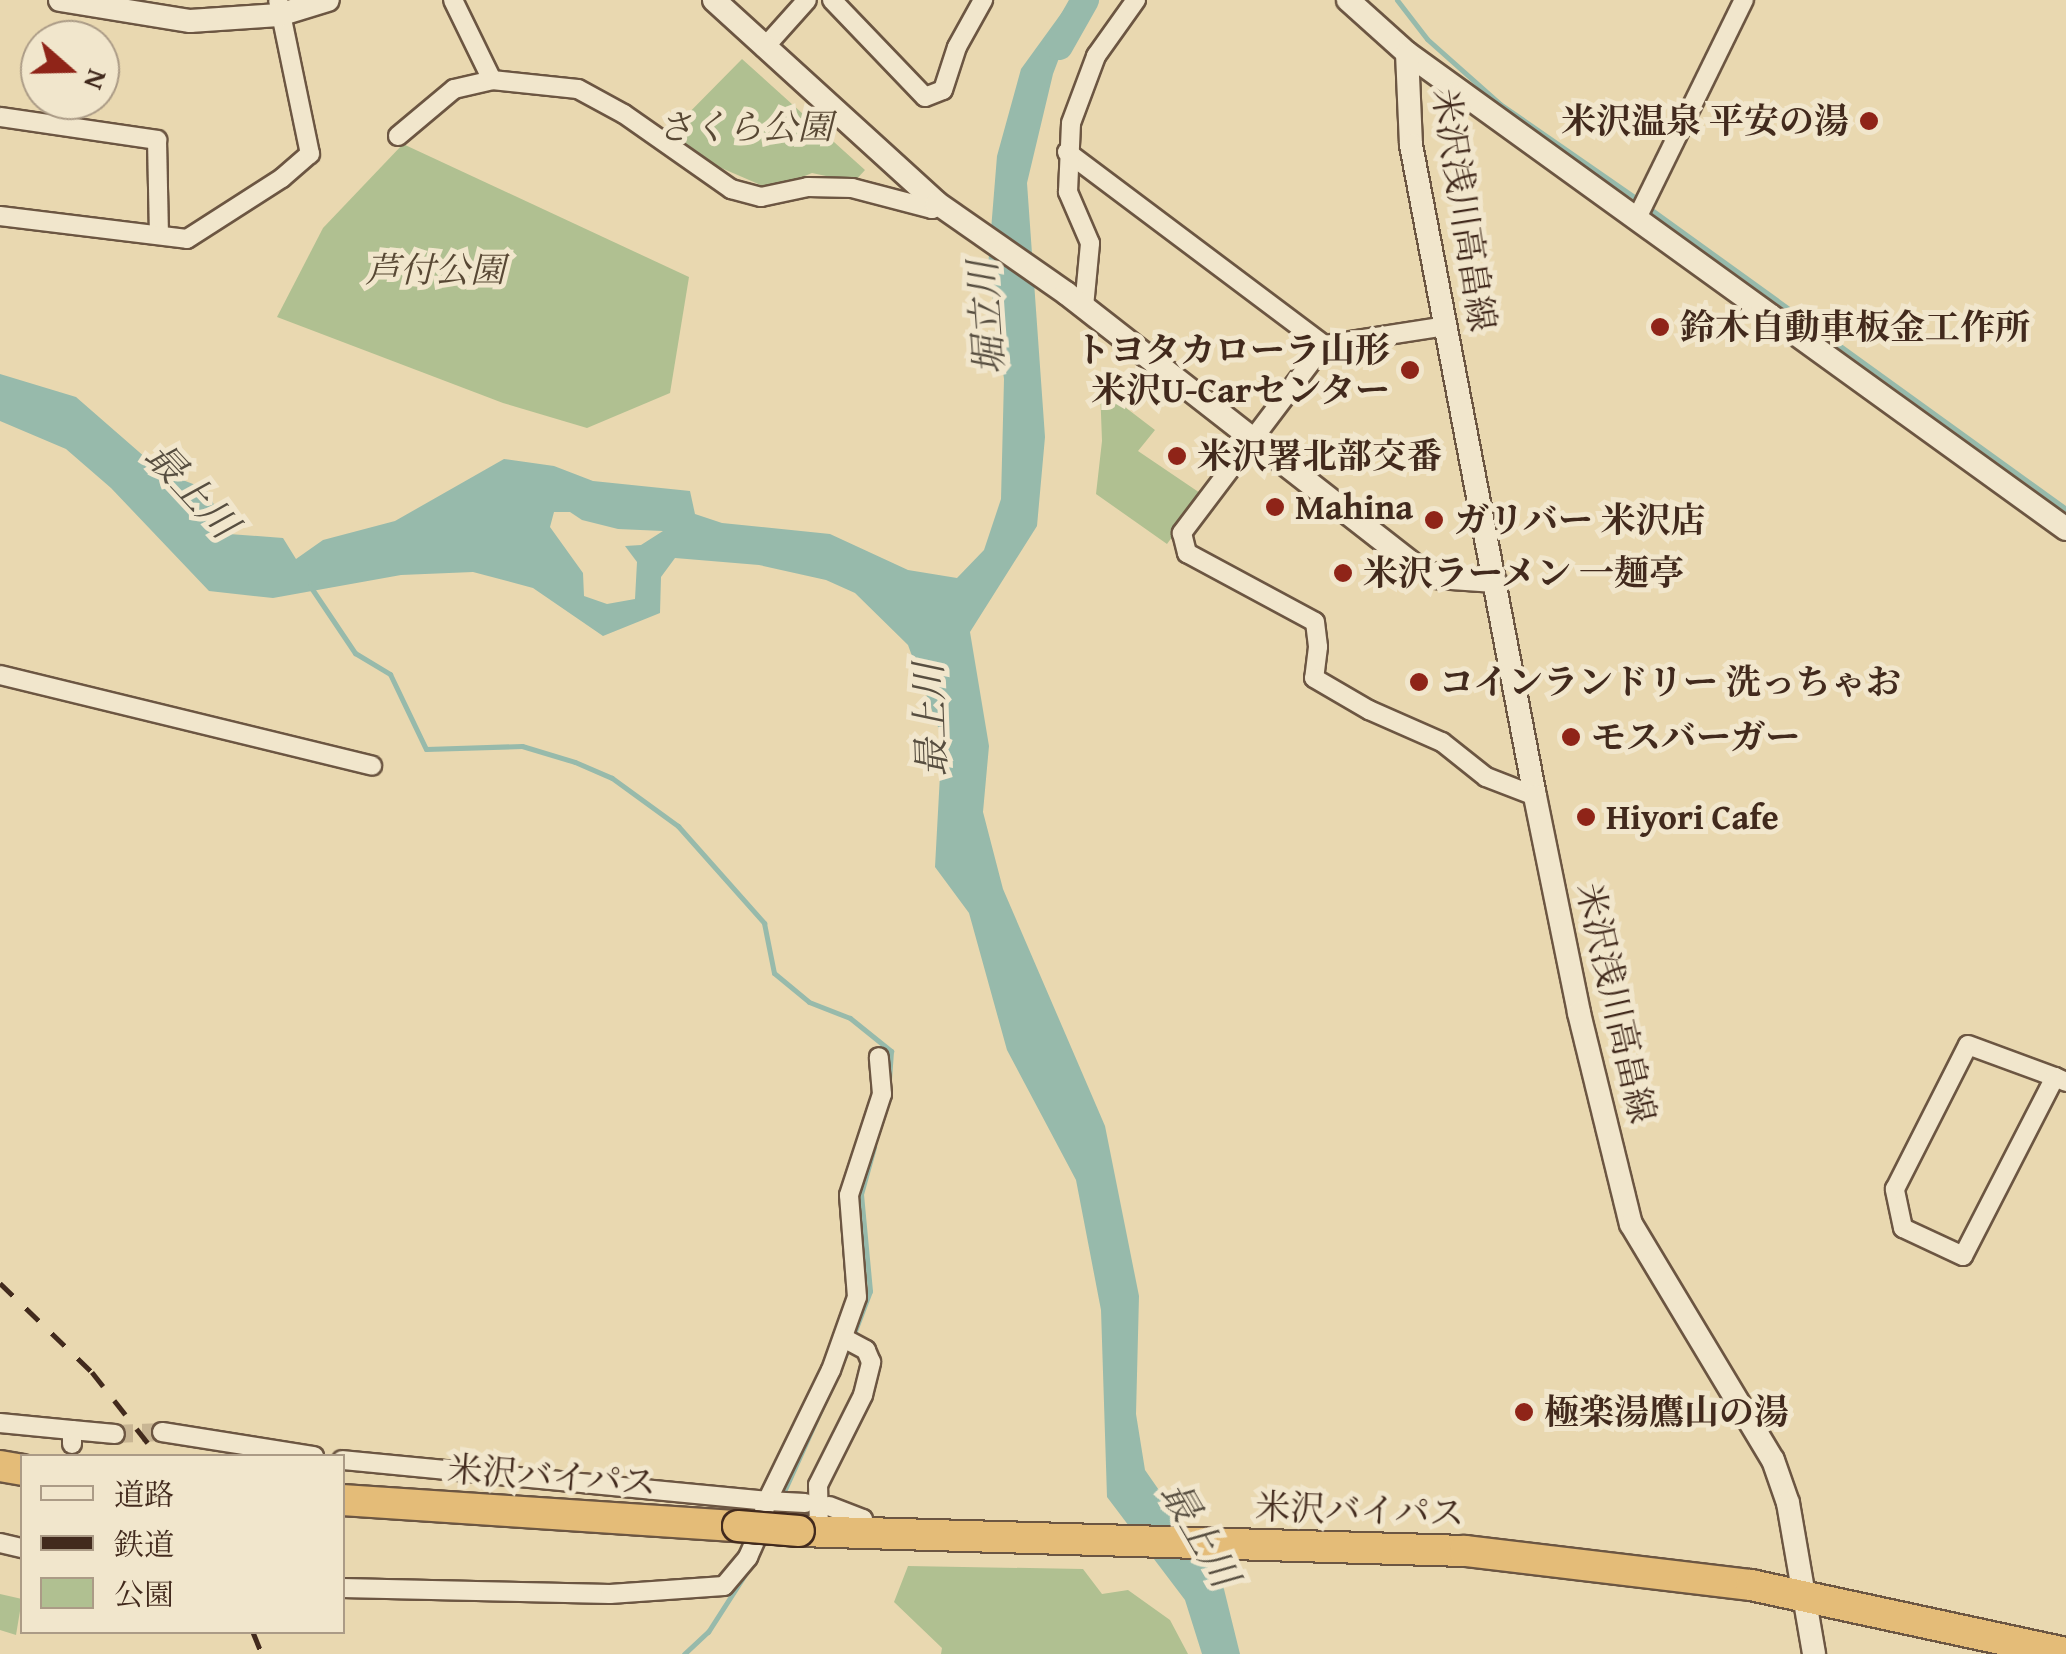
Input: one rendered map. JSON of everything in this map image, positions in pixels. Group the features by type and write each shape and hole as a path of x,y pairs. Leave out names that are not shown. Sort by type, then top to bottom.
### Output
{"highway":[{"name":"米沢バイパス","path":"345,1500 759,1517 810,1515 872,1532 1440,1549 1648,1570 1804,1594 2066,1653"}],"street":[{"path":"60,0 190,22 328,0"},
{"path":"454,0 492,80"},
{"path":"714,0 937,203 1075,300 1416,566 1437,576 1494,581"},
{"path":"764,48 807,0"},
{"path":"832,0 925,97 943,90 958,47 983,0"},
{"path":"1075,300 1090,243 1068,192 1067,152 1084,81 1115,25 1136,0"},
{"name":"米沢浅川高畠線","path":"1348,0 1407,54 1411,145 1535,796 1579,1013 1631,1224 1774,1460 1788,1503 1814,1654"},
{"path":"1638,216 1744,0"},
{"path":"0,216 187,239 201,233 310,154 279,8"},
{"path":"1407,54 1638,216 2066,529"},
{"path":"398,136 454,88 492,80 578,90 624,114 731,189 762,197 808,187 852,188 932,209 937,203"},
{"path":"0,117 157,140 159,233"},
{"path":"1067,152 1324,345"},
{"path":"1446,326 1324,345 1255,442 1182,533 1187,552 1315,622 1318,648 1314,678 1369,710 1442,742 1486,777 1535,796"},
{"path":"0,676 372,766"},
{"path":"1968,1045 2060,1079 1964,1256 1903,1228 1895,1189 1968,1045"},
{"path":"345,1588 610,1594 724,1586 748,1557 759,1517 850,1341 858,1286 849,1195 882,1094 879,1057"},
{"path":"345,1460 759,1517 810,1515 818,1485 863,1394 871,1362 850,1341"},
{"path":"0,1423 72,1437 116,1434"},
{"path":"162,1432 280,1454"}],"green space":[{"name":"さくら公園","path":"742,59 865,170 854,182 812,173 788,183 763,186 719,167 670,132"},
{"name":"芦付公園","path":"403,144 689,277 670,393 587,428 503,403 277,317 323,228"},
{"path":"1100,388 1155,430 1138,451 1203,495 1167,544 1096,494 1102,441"},
{"path":"908,1566 1083,1569 1102,1594 1128,1590 1170,1620 1188,1654 941,1654 942,1648 894,1602"},
{"path":"0,1594 20,1599 16,1635 0,1630"}],"water":[{"name":"最上川","path":"1071,0 1081,0 1053,74 1027,183 1045,437 1037,526 970,632 989,746 983,812 1003,889 1105,1126 1139,1296 1136,1414 1145,1470 1222,1581 1240,1654 1202,1654 1185,1600 1107,1497 1101,1310 1076,1180 1007,1050 969,913 935,867 942,738 908,645 855,593 826,580 759,565 675,558 661,577 660,613 603,636 533,588 473,572 401,575 273,598 209,591 111,488 66,449 0,421 0,374 76,397 162,472 206,489 229,534 283,538 296,559 323,540 395,521 504,459 554,466 593,481 690,491 695,514 722,523 830,534 908,570 957,578 984,550 1001,499 1004,379 988,267 997,156 1021,69","holes":["554,512 570,512 582,520 618,529 663,531 641,545 625,546 637,562 635,599 607,604 584,596 583,573 550,527"]}],"waterway":[{"name":"堀立川","path":"1059,46 1085,0"},
{"path":"1397,0 1427,39 1500,104 1640,201"},
{"path":"1649,208 2066,509"},
{"path":"310,586 355,653 390,674 426,749 522,746 575,762 612,778 678,826 764,923 774,973 809,1002 850,1018 891,1051 889,1083"},
{"path":"853,1336 870,1291 861,1194 874,1147"},
{"path":"782,1496 849,1347"},
{"path":"684,1654 708,1632 751,1565"}],"tunnel":[{"path":"115,1434 162,1432"}],"railway":[{"path":"0,1283 92,1372 156,1454"},
{"path":"254,1634 262,1654"}],"place":[{"name":"米沢温泉 平安の湯","path":"1869,121"},
{"name":"鈴木自動車板金工作所","path":"1660,327"},
{"name":"トヨタカローラ山形 米沢U-Carセンター","path":"1410,370"},
{"name":"米沢署北部交番","path":"1177,456"},
{"name":"Mahina","path":"1275,507"},
{"name":"ガリバー 米沢店","path":"1434,520"},
{"name":"米沢ラーメン 一麺亭","path":"1343,573"},
{"name":"コインランドリー 洗っちゃお","path":"1419,682"},
{"name":"モスバーガー","path":"1571,737"},
{"name":"Hiyori Cafe","path":"1586,817"},
{"name":"極楽湯鷹山の湯","path":"1524,1412"}]}
